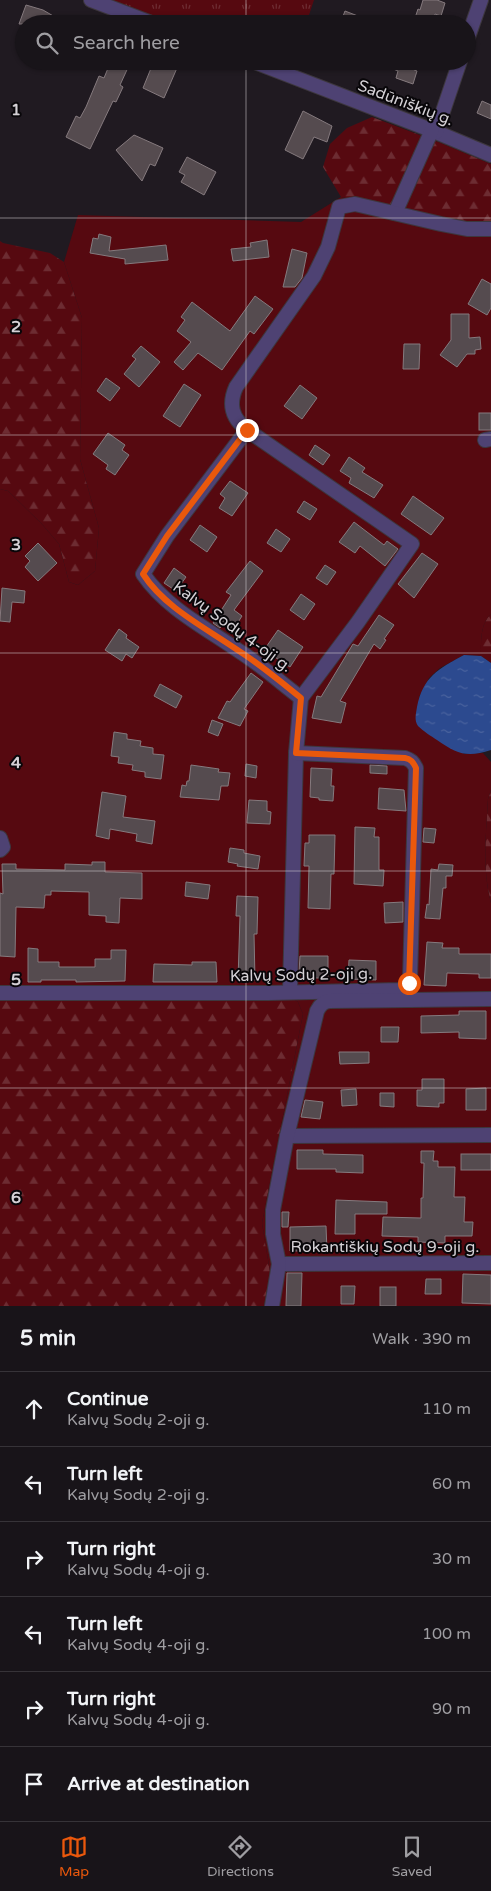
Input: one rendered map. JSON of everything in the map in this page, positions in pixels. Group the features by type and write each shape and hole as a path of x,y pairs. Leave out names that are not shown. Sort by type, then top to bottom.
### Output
{"street":[{"path":"91,0 130,15"},
{"path":"476,15 481,0"},
{"name":"Sadūniškių g.","path":"275,70 491,155"},
{"path":"395,213 434,131 457,70"},
{"path":"290,991 296,753 301,698 358,622 412,544 238,423 232,413 232,397 236,387 314,276 328,247 339,207 355,204 467,229 491,229"},
{"name":"Kalvų Sodų 4-oji g.","path":"247,430 167,536 143,574 152,587 172,605 241,652 301,698"},
{"name":"Kalvų Sodų 2-oji g.","path":"0,993 400,990 409,983 416,768 410,759 405,758 296,753"},
{"path":"0,838 2,847 0,850"},
{"path":"272,1306 278,1264 272,1222 287,1136 317,1011 324,1002 329,1001 491,999"},
{"path":"287,1136 491,1135"},
{"name":"Rokantiškių Sodų 9-oji g.","path":"278,1264 491,1263"}],"green space":[{"path":"85,0 314,0 309,15 121,15"},
{"path":"257,70 290,70 286,82"},
{"path":"372,117 491,164 491,224 463,223 341,197 323,167 330,144 347,128"},
{"path":"341,197 463,223 491,224 491,614 483,628 481,656 464,655 440,668 429,678 419,697 464,754 483,753 491,762 491,790 488,799 485,851 486,877 491,903 491,1306 264,1306 270,1272 262,1223 303,1014 298,1002 288,995 0,1000 0,489 8,491 41,523 59,544 69,582 78,585 95,571 99,528 80,459 82,318 64,262 78,215 301,222"},
{"path":"0,241 50,253 64,262 82,318 80,459 99,528 95,571 78,585 69,582 59,544 41,523 8,491 0,489"},
{"path":"491,614 491,663 481,656 481,639 487,618"},
{"path":"491,790 491,903 486,877 485,851 488,799"},
{"path":"288,995 298,1002 303,1014 262,1223 270,1272 264,1306 0,1306 0,1000"}],"water":[{"path":"464,655 481,656 491,663 491,750 475,754 451,749 420,728 416,719 420,697 428,681 439,670"}],"building":[{"path":"423,0 437,0 445,3 441,15 416,15 418,9 420,10"},
{"path":"26,5 43,10 52,15 22,15"},
{"path":"345,11 355,15 343,15"},
{"path":"107,70 127,70 120,85 123,87 116,102 113,101 90,149 66,137 76,116 80,118 86,107 99,76 104,78"},
{"path":"150,70 176,70 164,98 143,88"},
{"path":"396,70 417,71 413,84 396,78 398,71"},
{"path":"482,101 491,105 491,119 477,113"},
{"path":"303,111 332,126 327,142 314,137 303,159 285,150"},
{"path":"134,135 163,148 155,166 150,164 142,181 116,150"},
{"path":"187,157 216,172 204,195 181,182 185,175 179,172"},
{"path":"99,234 111,237 109,251 166,245 168,260 125,264 125,259 90,253 93,238 98,239"},
{"path":"267,240 269,257 233,261 231,249 251,247 250,243"},
{"path":"292,249 307,253 302,278 295,287 283,287"},
{"path":"482,279 491,284 491,308 487,315 468,304"},
{"path":"255,296 273,309 254,334 250,331 222,370 198,353 183,370 174,362 191,342 177,331 185,320 181,317 192,302 230,331"},
{"path":"451,314 469,314 469,338 480,337 481,349 475,350 475,354 467,354 457,367 440,355 451,340"},
{"path":"404,344 420,344 419,369 403,369"},
{"path":"141,346 160,362 139,387 124,374 136,359 132,356"},
{"path":"106,378 120,388 110,401 97,391"},
{"path":"184,384 201,395 180,427 163,416"},
{"path":"300,385 317,398 302,419 284,406"},
{"path":"479,413 491,413 491,430 479,430"},
{"path":"108,433 125,445 122,450 129,455 115,475 106,469 108,465 93,454"},
{"path":"315,445 330,455 323,465 309,455"},
{"path":"349,457 365,468 362,472 383,485 374,498 349,483 351,478 340,471"},
{"path":"230,481 248,493 232,516 219,508 225,498 220,494"},
{"path":"413,496 444,518 431,535 401,514"},
{"path":"304,501 317,509 310,520 297,512"},
{"path":"354,522 384,545 387,541 398,549 385,566 360,546 355,553 339,542"},
{"path":"200,525 217,537 207,552 190,540"},
{"path":"276,529 290,539 281,552 267,543"},
{"path":"38,543 57,563 38,581 25,567 30,561 25,556"},
{"path":"422,553 438,564 414,598 398,584"},
{"path":"250,561 263,571 234,610 242,616 233,630 224,623 220,628 213,623 231,595 226,592"},
{"path":"325,565 336,572 327,585 316,578"},
{"path":"174,568 186,577 176,591 164,583"},
{"path":"2,588 25,591 24,603 12,602 10,622 0,621"},
{"path":"301,594 315,604 304,620 290,610"},
{"path":"379,615 394,625 384,639 386,640 380,649 374,644 340,701 346,703 341,723 312,718 317,696 321,697 353,644 358,646"},
{"path":"119,629 127,635 126,638 139,647 132,658 126,654 122,661 105,650"},
{"path":"278,630 303,647 290,667 264,650"},
{"path":"251,673 263,682 244,709 248,711 240,726 218,718 227,701 230,702"},
{"path":"160,684 182,696 176,708 154,696"},
{"path":"212,720 223,724 218,736 208,732"},
{"path":"114,732 127,734 127,739 141,741 140,746 153,748 153,754 164,755 161,779 145,777 145,772 132,770 133,765 118,763 119,757 111,756"},
{"path":"246,764 257,766 256,778 245,776"},
{"path":"191,765 219,769 218,772 230,773 228,786 221,786 219,800 180,797 182,785 186,786 187,781 189,781"},
{"path":"370,765 387,766 387,774 370,773"},
{"path":"311,768 332,769 331,786 334,786 333,801 310,797"},
{"path":"379,788 404,790 406,811 378,809"},
{"path":"102,792 126,796 123,817 155,821 152,844 136,841 137,834 110,829 109,839 96,836"},
{"path":"249,800 267,801 267,811 271,812 270,824 247,823"},
{"path":"355,827 375,828 374,837 379,837 379,870 384,870 383,886 354,884"},
{"path":"424,828 436,829 434,843 423,842"},
{"path":"309,835 335,835 334,874 331,874 330,909 308,908 309,866 304,866 305,843 309,843"},
{"path":"230,848 244,850 244,853 260,856 258,869 237,866 238,864 228,862"},
{"path":"92,862 105,862 105,872 142,873 142,899 120,898 119,923 106,922 106,916 89,915 89,892 51,891 51,895 45,895 44,908 16,907 15,957 0,956 0,893 3,894 2,864 16,864 16,869 65,870 65,864 92,865"},
{"path":"439,864 453,865 452,876 446,876 446,888 443,888 440,919 425,918 427,904 429,905 431,869 438,870"},
{"path":"186,882 210,885 208,899 185,896"},
{"path":"237,896 258,897 257,934 254,934 255,980 238,980 240,916 236,916"},
{"path":"403,902 403,922 385,923 384,903"},
{"path":"427,942 443,943 442,948 459,948 459,954 491,954 491,978 479,978 479,974 447,973 446,986 424,985"},
{"path":"28,948 38,949 38,962 59,962 59,967 95,967 95,959 111,959 111,950 126,950 125,981 76,982 76,980 41,980 41,982 28,982"},
{"path":"300,956 328,956 328,978 305,978 305,972 299,972"},
{"path":"349,960 376,961 376,980 348,979"},
{"path":"192,962 216,962 217,982 153,982 154,964 192,965"},
{"path":"459,1011 486,1011 486,1039 459,1038 459,1032 421,1033 421,1016 459,1015"},
{"path":"381,1027 399,1027 398,1042 381,1042"},
{"path":"339,1052 369,1052 369,1063 340,1064"},
{"path":"422,1079 444,1079 444,1103 439,1103 439,1107 417,1106 417,1090 422,1090"},
{"path":"486,1088 486,1110 466,1110 466,1089"},
{"path":"356,1089 357,1105 342,1106 341,1090"},
{"path":"380,1093 394,1093 394,1107 380,1106"},
{"path":"305,1100 323,1102 320,1119 301,1117"},
{"path":"297,1150 323,1150 323,1154 363,1155 363,1173 336,1172 336,1169 297,1169"},
{"path":"421,1151 434,1151 433,1161 438,1161 438,1167 455,1167 454,1197 465,1197 464,1222 473,1222 472,1236 445,1236 445,1243 418,1242 418,1237 382,1236 383,1217 421,1218 424,1163 421,1163"},
{"path":"461,1154 491,1154 491,1170 461,1170"},
{"path":"336,1200 387,1202 387,1214 355,1214 355,1234 335,1234"},
{"path":"282,1212 289,1212 288,1227 282,1227"},
{"path":"326,1226 327,1251 290,1251 290,1227"},
{"path":"287,1273 302,1273 301,1306 286,1306"},
{"path":"463,1274 491,1275 491,1304 462,1303"},
{"path":"426,1279 441,1279 441,1294 425,1294"},
{"path":"341,1286 355,1286 354,1304 341,1304"},
{"path":"380,1287 396,1287 396,1306 380,1306"}],"route":[{"path":"247,430 167,536 143,574 152,587 172,605 241,652 301,698 296,753 405,758 410,759 414,763 416,768 409,983"}]}
